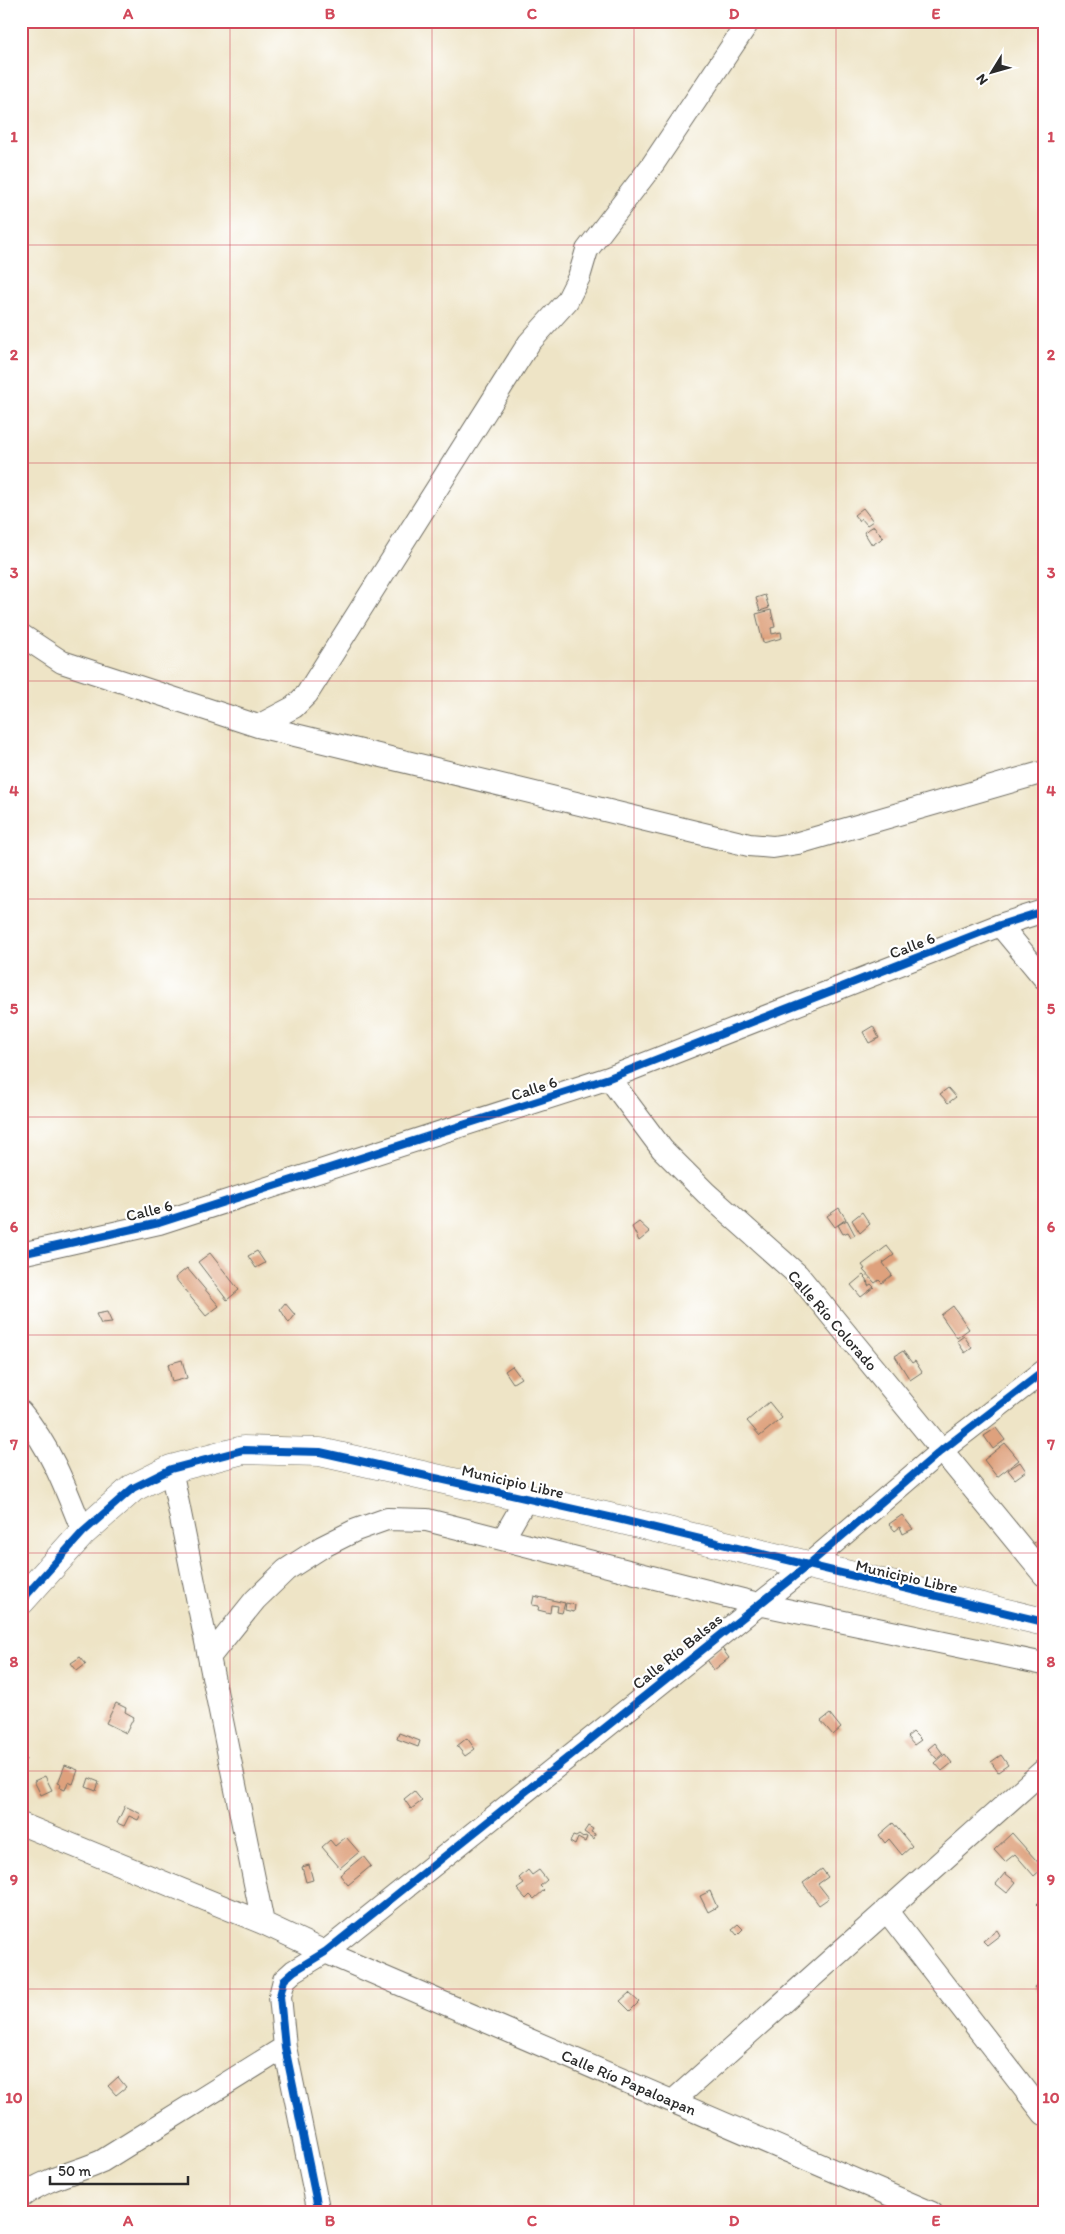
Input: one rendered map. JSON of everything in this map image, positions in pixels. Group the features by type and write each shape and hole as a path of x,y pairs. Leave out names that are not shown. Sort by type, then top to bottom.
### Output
{"street":[{"path":"258,726 294,707 307,694 529,343 567,301 579,277 587,250 653,164 749,21"},
{"path":"21,635 62,662 258,726 739,842 773,847 798,843 1044,772"},
{"name":"Calle 6","path":"21,1254 159,1223 609,1078 1000,925 1044,911"},
{"path":"1000,925 1044,978"},
{"name":"Calle Río Colorado","path":"609,1078 662,1149 706,1193 798,1276 1044,1575"},
{"name":"Calle Río Balsas","path":"319,2213 285,2047 280,1996 284,1980 294,1971 325,1952 807,1566 942,1450 1044,1370"},
{"path":"21,1412 37,1432 57,1467 83,1532"},
{"name":"Municipio Libre","path":"21,1601 83,1532 133,1488 171,1469 242,1450 320,1452 526,1498 1044,1622"},
{"path":"171,1469 263,1923"},
{"path":"503,1539 526,1498"},
{"path":"210,1656 255,1600 286,1570 322,1547 356,1530 387,1519 427,1520 758,1604 1044,1664"},
{"path":"673,2101 1044,1770"},
{"name":"Calle Río Papaloapan","path":"21,1824 263,1923 325,1952 932,2213"},
{"path":"886,1910 1044,2114"},
{"path":"21,2197 36,2186 79,2171 102,2160 285,2047"}],"building":[{"path":"863,508 873,521 867,525 861,518 859,521 854,515"},
{"path":"874,526 883,538 872,545 864,532"},
{"path":"765,595 769,608 760,611 756,598"},
{"path":"771,610 775,627 771,628 772,634 781,632 782,638 763,643 756,614"},
{"path":"873,1026 879,1038 869,1043 863,1032"},
{"path":"948,1088 956,1097 948,1103 940,1094"},
{"path":"839,1208 846,1219 835,1227 827,1216"},
{"path":"862,1212 870,1224 860,1233 852,1220"},
{"path":"847,1220 855,1235 851,1237 848,1232 843,1234 838,1225"},
{"path":"639,1222 650,1232 639,1241 632,1227"},
{"path":"887,1246 894,1255 883,1263 892,1275 882,1283 879,1280 875,1283 863,1270 865,1269 862,1265"},
{"path":"257,1251 265,1263 256,1268 248,1256"},
{"path":"210,1253 239,1290 227,1300 198,1262"},
{"path":"187,1268 219,1306 206,1316 175,1278"},
{"path":"863,1275 867,1279 868,1286 871,1284 874,1287 861,1297 851,1285"},
{"path":"285,1303 295,1315 289,1323 280,1309"},
{"path":"953,1306 969,1329 957,1338 941,1315"},
{"path":"107,1312 112,1323 101,1324 96,1314"},
{"path":"964,1336 972,1348 965,1353 957,1341"},
{"path":"903,1351 912,1363 915,1361 922,1372 910,1380 895,1356"},
{"path":"182,1360 187,1378 172,1382 168,1364"},
{"path":"512,1366 521,1378 513,1383 505,1371"},
{"path":"769,1402 782,1418 760,1436 747,1421"},
{"path":"996,1428 1005,1440 993,1449 984,1436"},
{"path":"1005,1443 1019,1460 997,1477 984,1460"},
{"path":"1020,1462 1026,1471 1015,1479 1008,1470"},
{"path":"902,1515 913,1529 903,1534 900,1527 895,1531 889,1524"},
{"path":"1044,1536 1044,1555 1035,1562 1025,1549"},
{"path":"534,1596 565,1603 562,1613 557,1612 558,1606 551,1605 550,1613 538,1610 539,1606 532,1605"},
{"path":"566,1603 575,1605 574,1612 565,1610"},
{"path":"721,1647 729,1658 714,1670 706,1658"},
{"path":"80,1657 86,1664 77,1671 71,1663"},
{"path":"116,1703 126,1708 125,1712 134,1717 126,1733 106,1723"},
{"path":"830,1714 841,1728 833,1735 821,1721"},
{"path":"913,1732 921,1740 914,1745 907,1737"},
{"path":"399,1733 420,1741 418,1747 397,1739"},
{"path":"467,1738 475,1749 465,1756 457,1746"},
{"path":"935,1743 943,1754 937,1759 928,1749"},
{"path":"21,1746 26,1760 21,1761"},
{"path":"945,1754 952,1763 942,1771 935,1763"},
{"path":"1001,1755 1008,1765 998,1772 991,1762"},
{"path":"65,1765 78,1770 73,1784 68,1782 65,1790 60,1788 61,1784 58,1783"},
{"path":"45,1776 52,1790 41,1795 34,1781"},
{"path":"89,1778 99,1782 96,1791 86,1787"},
{"path":"414,1791 422,1801 411,1809 404,1799"},
{"path":"125,1806 141,1814 138,1820 129,1816 124,1826 117,1823"},
{"path":"893,1823 912,1846 902,1855 889,1839 885,1843 879,1835"},
{"path":"588,1826 593,1829 591,1832 595,1834 594,1839 584,1832"},
{"path":"1012,1833 1043,1868 1034,1876 1015,1854 1005,1862 994,1850"},
{"path":"579,1835 583,1838 587,1837 585,1842 578,1838 575,1845 570,1842 573,1836"},
{"path":"346,1837 359,1852 340,1868 322,1847 330,1840 335,1846"},
{"path":"363,1856 371,1866 348,1885 340,1875"},
{"path":"309,1865 313,1880 306,1882 302,1867"},
{"path":"822,1869 828,1877 818,1884 829,1898 819,1905 803,1883"},
{"path":"528,1870 532,1875 539,1870 547,1880 540,1886 544,1890 534,1899 530,1895 526,1899 517,1889 524,1884 519,1878"},
{"path":"1005,1873 1016,1882 1007,1893 996,1884"},
{"path":"710,1891 717,1907 708,1912 700,1896"},
{"path":"1044,1897 1044,1911 1037,1904"},
{"path":"738,1924 743,1929 737,1935 732,1929"},
{"path":"997,1930 1000,1935 987,1945 983,1941"},
{"path":"1044,1979 1044,1995 1042,1997 1034,1987"},
{"path":"629,1993 639,2002 630,2011 620,2001"},
{"path":"118,2077 126,2087 116,2095 108,2086"}],"cycle path":[{"path":"21,1254 159,1223 609,1078 1000,925 1044,911"},
{"path":"319,2213 285,2047 280,1996 284,1980 294,1971 325,1952 807,1566 942,1450 1044,1371"},
{"path":"21,1601 83,1532 133,1488 171,1469 243,1450 320,1452 618,1519 1044,1622"}]}
